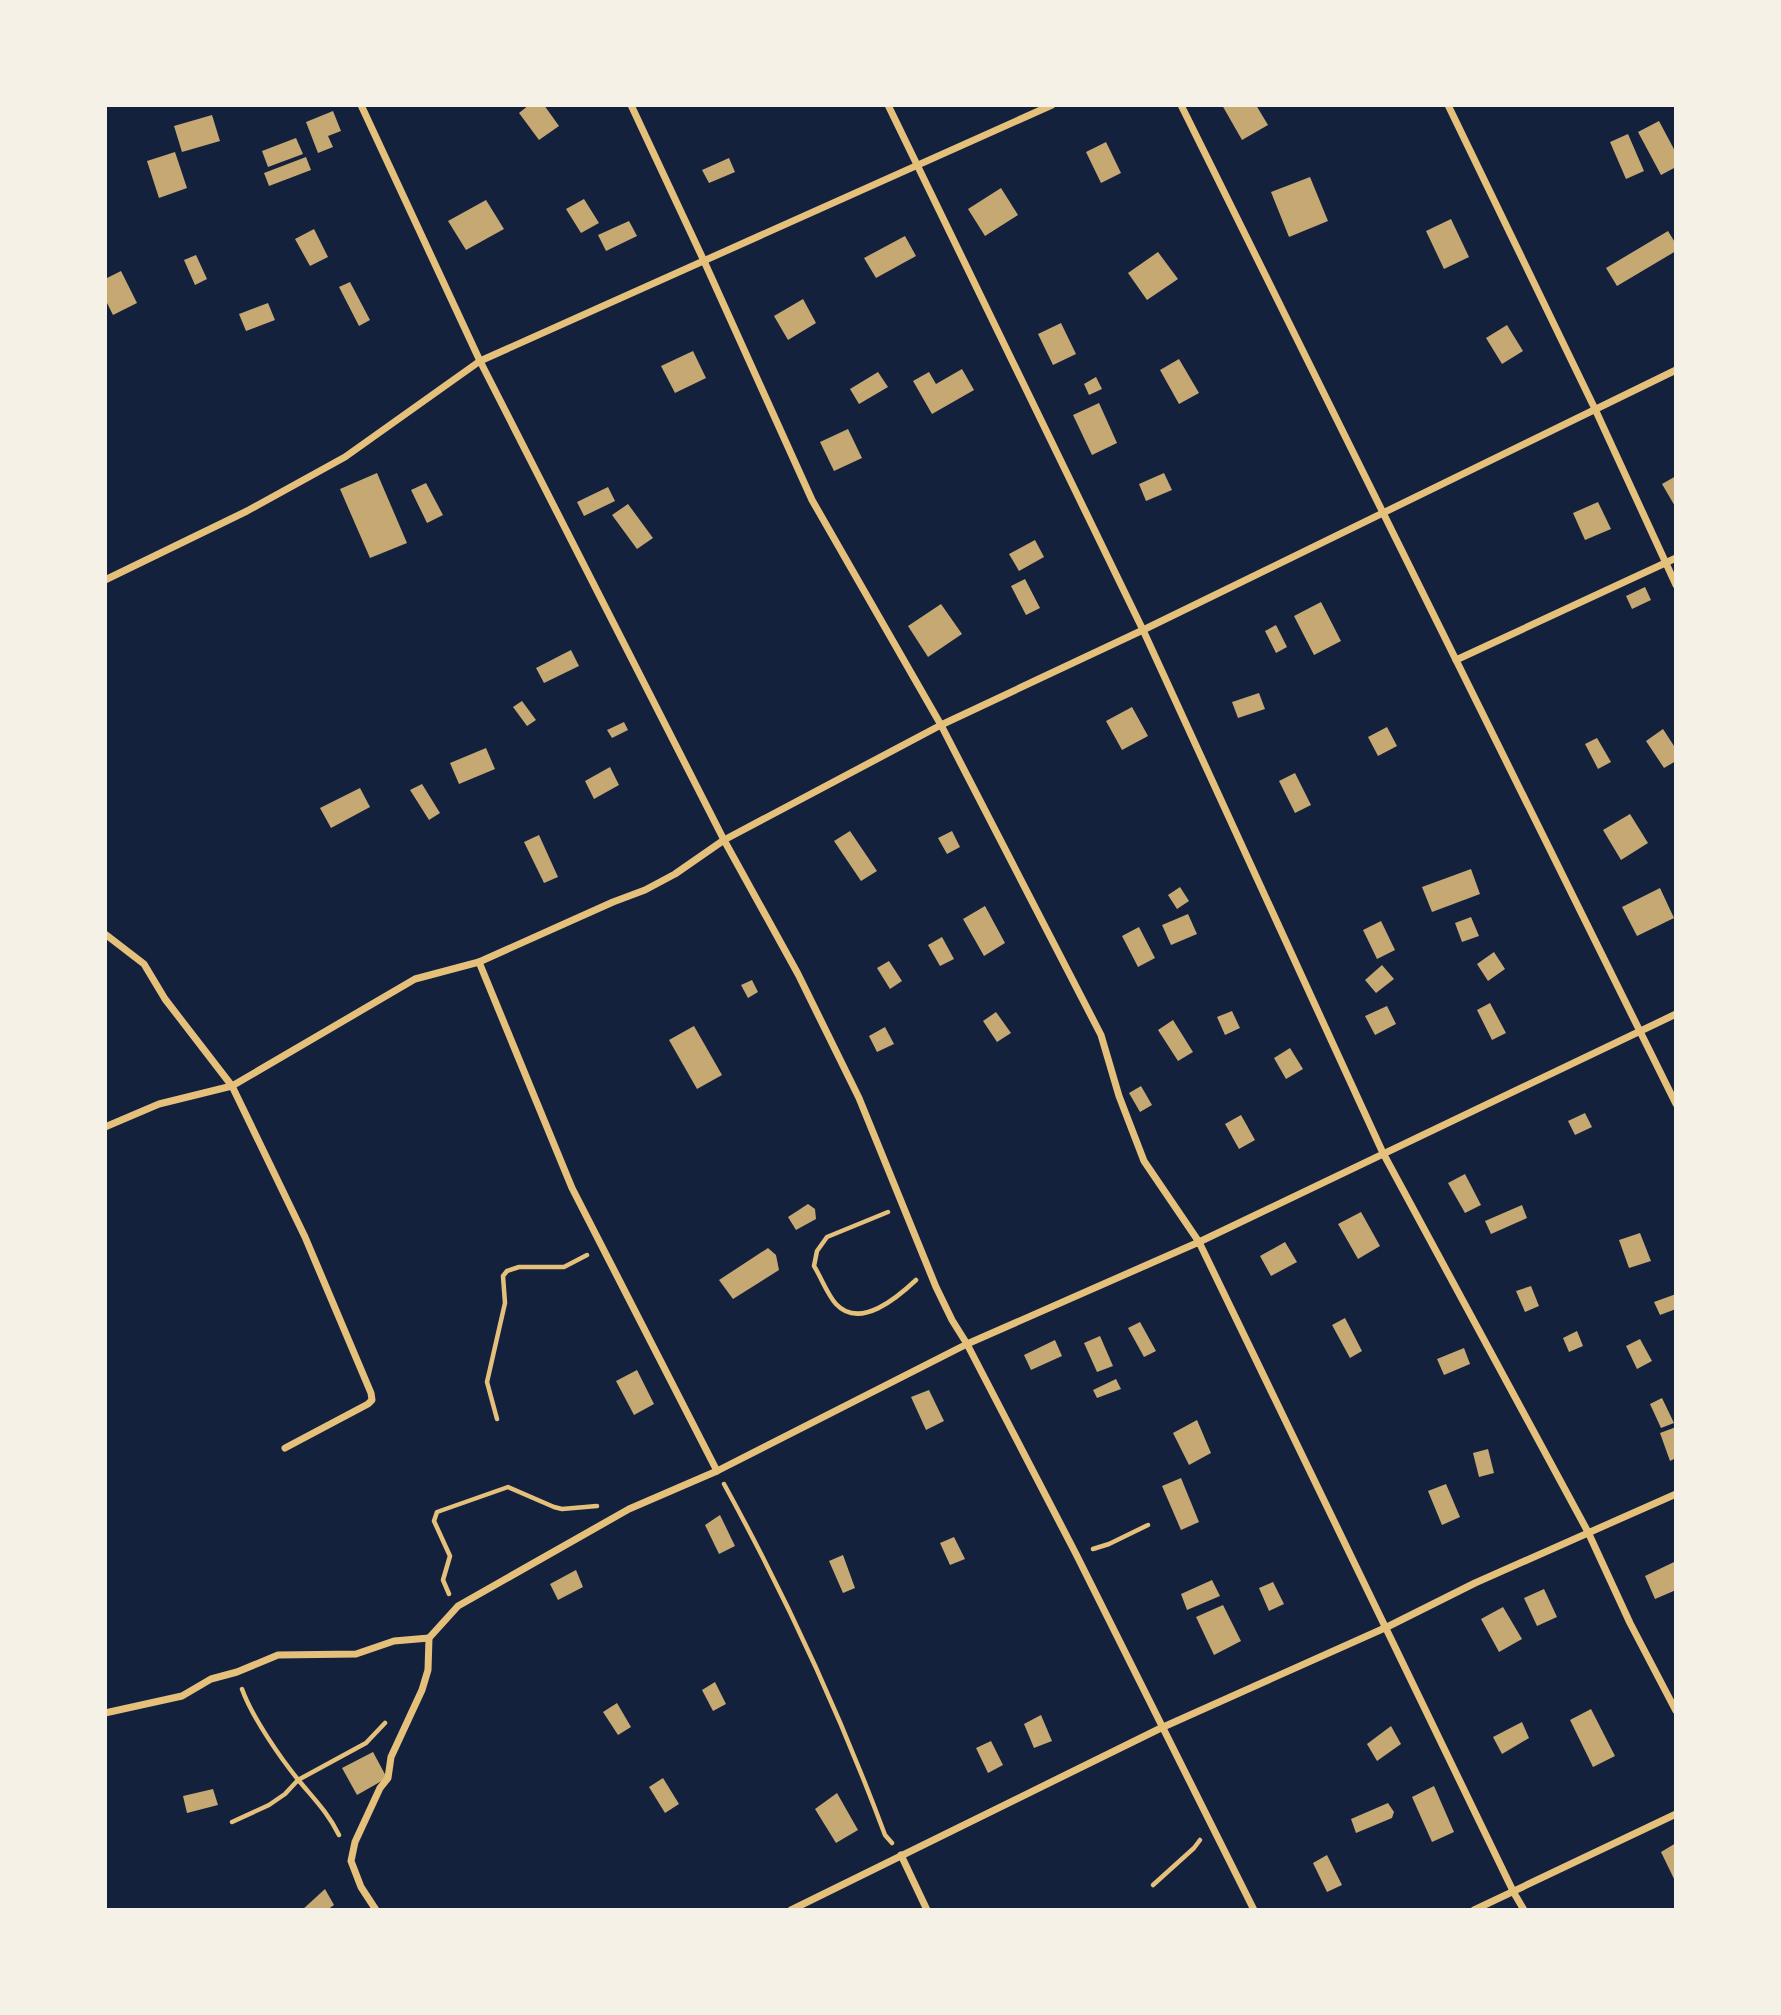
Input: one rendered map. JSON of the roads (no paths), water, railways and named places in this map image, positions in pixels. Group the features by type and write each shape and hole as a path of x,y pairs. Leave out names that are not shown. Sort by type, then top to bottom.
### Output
{"street":[{"path":"361,105 480,361 724,840 798,974 859,1098 952,1320 1076,1554 1254,1910"},
{"path":"631,105 812,500 941,725 1101,1035 1119,1096 1144,1161 1199,1242 1524,1910"},
{"path":"888,105 1143,629 1383,1153 1588,1532 1630,1623 1676,1711"},
{"path":"105,580 247,510 345,457 480,361 1052,105"},
{"path":"1181,105 1676,1104"},
{"path":"1448,105 1595,409 1676,585"},
{"path":"105,1127 159,1104 232,1086 415,979 480,962 645,890 724,840 941,725 1676,370"},
{"path":"1456,660 1676,558"},
{"path":"105,934 144,964 165,999 232,1086 305,1237 372,1397 368,1404 285,1448"},
{"path":"480,962 572,1188 717,1471"},
{"path":"376,1910 361,1886 351,1861 355,1842 380,1787 388,1778 391,1758 422,1690 428,1670 429,1638 458,1606 629,1509 717,1471 967,1344 1199,1242 1676,1014"},
{"path":"791,1910 1161,1728 1387,1627 1475,1583 1676,1494"},
{"path":"105,1713 183,1696 211,1679 237,1672 278,1655 356,1654 394,1641 429,1638"},
{"path":"1474,1910 1676,1814"},
{"path":"901,1855 926,1910"}]}
